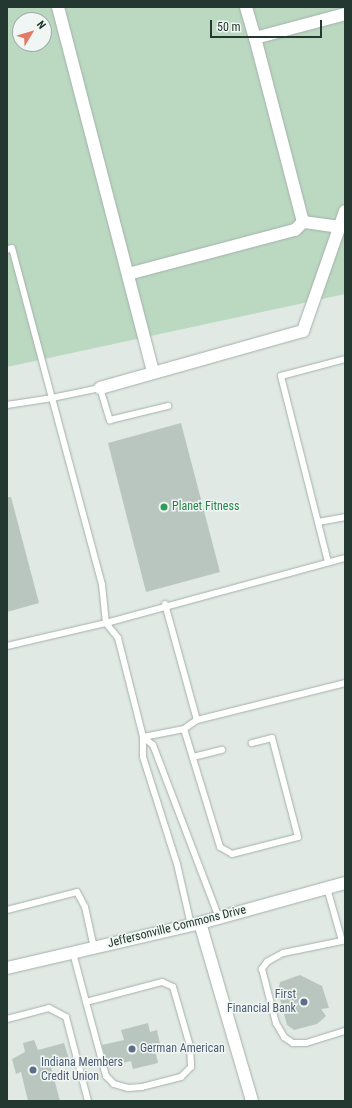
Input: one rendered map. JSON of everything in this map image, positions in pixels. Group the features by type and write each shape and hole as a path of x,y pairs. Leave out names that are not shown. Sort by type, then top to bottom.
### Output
{"street":[{"path":"58,7 153,372"},
{"path":"246,7 303,222"},
{"path":"254,38 345,14"},
{"path":"100,388 303,331 345,211"},
{"path":"128,274 295,230 303,222"},
{"path":"303,222 340,227"},
{"name":"Jeffersonville Commons Drive","path":"7,968 196,924 345,883"},
{"path":"196,924 252,1101"}],"lane":[{"path":"7,250 12,248 102,585 106,623 118,638 144,737 143,757 196,924"},
{"path":"328,562 281,376 345,359"},
{"path":"7,405 52,398 100,388 110,420 168,406"},
{"path":"318,522 345,517"},
{"path":"7,646 106,623 165,604 345,558"},
{"path":"165,604 197,720"},
{"path":"144,737 184,729 197,720 345,683"},
{"path":"184,729 220,847 232,854 298,837 272,738 252,743"},
{"path":"144,737 153,745 219,918"},
{"path":"192,757 222,750"},
{"path":"327,888 343,943 283,953 267,962 262,969 276,1023 284,1037 293,1043 306,1043 345,1031"},
{"path":"7,910 76,892 85,907 94,948"},
{"path":"73,953 86,1002 106,1076 114,1084 128,1088 181,1077 191,1067 190,1046 179,1000 168,983 86,1002"},
{"path":"7,1019 49,1008 66,1017 88,1101"}],"green space":[{"path":"7,7 345,7 345,294 7,367"}],"building":[{"name":"Planet Fitness","path":"181,423 220,572 146,592 108,443"},
{"path":"7,497 11,497 39,603 7,612"},
{"name":"First Financial Bank","path":"300,975 322,986 329,1008 321,1009 326,1016 317,1024 294,1030 287,1025 278,992 280,982"},
{"name":"German American","path":"148,1023 150,1032 157,1030 162,1053 156,1054 158,1063 133,1069 131,1061 108,1067 102,1045 124,1040 121,1030"},
{"name":"Indiana Members Credit Union","path":"34,1040 38,1050 64,1043 70,1062 51,1067 60,1101 28,1101 21,1072 16,1074 12,1059 25,1052 23,1043"}],"place":[{"name":"Planet Fitness","path":"164,507"},
{"name":"First Financial Bank","path":"304,1002"},
{"name":"German American","path":"132,1049"},
{"name":"Indiana Members Credit Union","path":"33,1070"}]}
